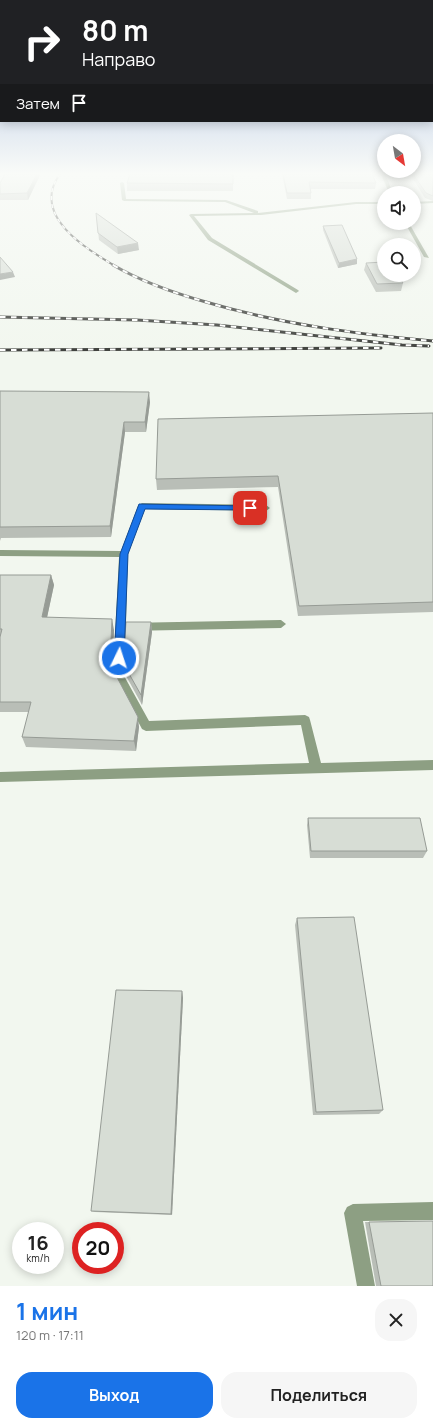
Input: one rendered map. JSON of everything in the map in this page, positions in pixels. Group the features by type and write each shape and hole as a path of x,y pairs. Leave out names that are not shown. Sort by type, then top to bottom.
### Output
{"lane":[{"path":"206,234 210,239 296,292"},
{"path":"413,234 427,257"},
{"path":"266,508 142,506 124,554 118,674 146,726 305,720 316,768"},
{"path":"0,553 124,554"},
{"path":"121,627 281,624"},
{"path":"0,777 433,765"},
{"path":"366,1286 353,1213 433,1211"}],"building":[{"path":"99,234 125,234 138,243 117,247"},
{"path":"326,234 346,234 357,259 339,263"},
{"path":"0,257 13,272 0,274"},
{"path":"377,262 377,282 403,283 377,284 366,263"},
{"path":"0,391 149,392 145,422 124,422 110,526 0,527"},
{"path":"433,413 433,602 299,606 278,476 156,479 158,419"},
{"path":"0,575 51,575 42,617 112,619 110,664 138,717 134,741 22,737 31,702 0,702 0,637 2,629 0,629"},
{"path":"126,622 151,622 141,695 123,663"},
{"path":"308,818 420,818 427,851 311,851"},
{"path":"354,917 383,1110 316,1112 297,918"},
{"path":"116,990 182,991 171,1214 91,1211"},
{"path":"433,1221 433,1286 381,1286 369,1222"}],"railway":[{"path":"70,234 90,250 115,266"},
{"path":"113,265 135,277 170,291 234,310 318,327 433,341"},
{"path":"0,317 137,320 217,325 402,345 429,346"},
{"path":"0,350 381,348"}],"route":[{"path":"119,658 124,554 142,506 250,508"}]}
